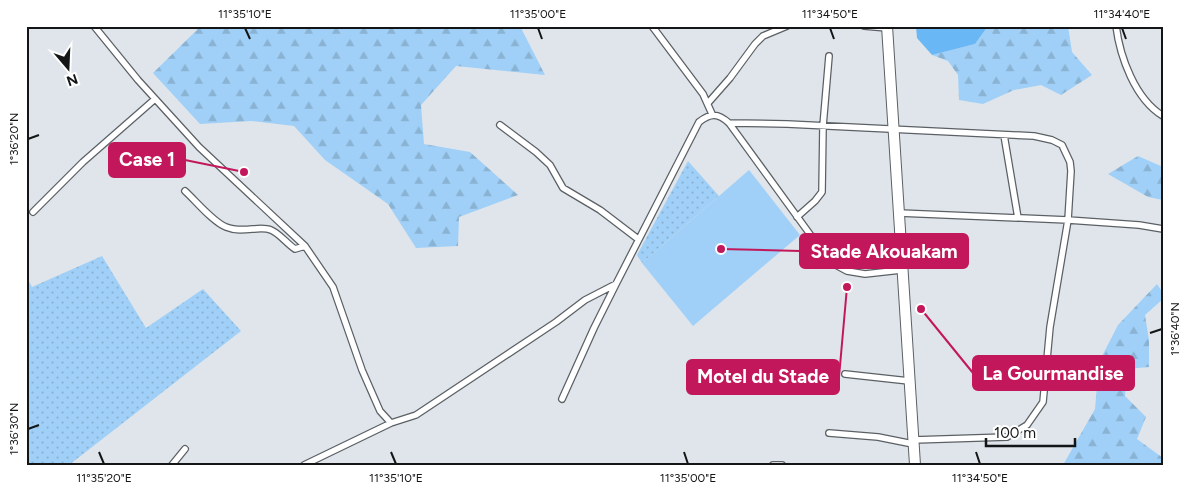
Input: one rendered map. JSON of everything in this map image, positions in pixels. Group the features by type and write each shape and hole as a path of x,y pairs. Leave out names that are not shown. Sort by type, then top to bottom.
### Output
{"highway":[{"path":"887,27 901,270 915,465"}],"street":[{"path":"94,26 155,99 199,147 305,246 333,287 362,370 380,411 391,423"},
{"path":"652,26 703,94 712,114"},
{"path":"708,103 763,36 787,26"},
{"path":"864,26 887,27"},
{"path":"1116,26 1125,61 1139,90 1149,106 1163,116"},
{"path":"797,216 815,201 822,192 823,126 829,56"},
{"path":"33,212 83,162 155,99"},
{"path":"562,399 594,328 699,122 712,114 720,115 729,123 834,264 848,271 865,274 901,270"},
{"path":"729,123 1034,136 1052,140 1062,145 1070,162 1068,220 1050,327 1043,402 1027,425 1007,437 913,442 829,433"},
{"path":"500,125 530,146 550,165 563,188 600,210 638,240"},
{"path":"1004,135 1018,218"},
{"path":"185,191 223,226 241,231 270,229 277,232 286,243 295,249 305,246"},
{"path":"899,213 1068,220 1140,225 1163,229"},
{"path":"304,465 391,423 416,415 556,322 585,300 616,284"},
{"path":"844,374 909,381"},
{"path":"172,465 185,449"},
{"path":"773,465 782,465"}],"green space":[{"path":"201,26 454,26 457,28 462,26 520,26 545,75 456,66 421,105 424,144 470,152 518,195 459,217 458,246 416,248 388,204 325,160 294,126 251,121 200,124 153,73"},
{"path":"988,26 1068,26 1072,52 1092,75 1061,95 1041,85 1014,90 983,104 959,100 958,75 948,61 932,55 975,44"},
{"path":"1138,156 1163,167 1163,200 1148,197 1108,174"},
{"path":"688,161 719,196 642,263 637,255"},
{"path":"749,170 800,235 693,326 642,263"},
{"path":"102,256 146,328 203,289 241,331 69,465 26,465 26,276 32,287"},
{"path":"1157,284 1163,293 1163,299 1145,315 1149,340 1149,367 1127,369 1125,396 1146,417 1137,439 1163,458 1163,465 1063,465 1095,409 1099,362 1118,325"}],"shaded area":[{"path":"916,26 988,26 975,44 932,55 917,38"}],"place":[{"name":"Case 1","path":"244,172"},
{"name":"Stade Akouakam","path":"721,249"},
{"name":"Motel du Stade","path":"847,287"},
{"name":"La Gourmandise","path":"921,309"}]}
